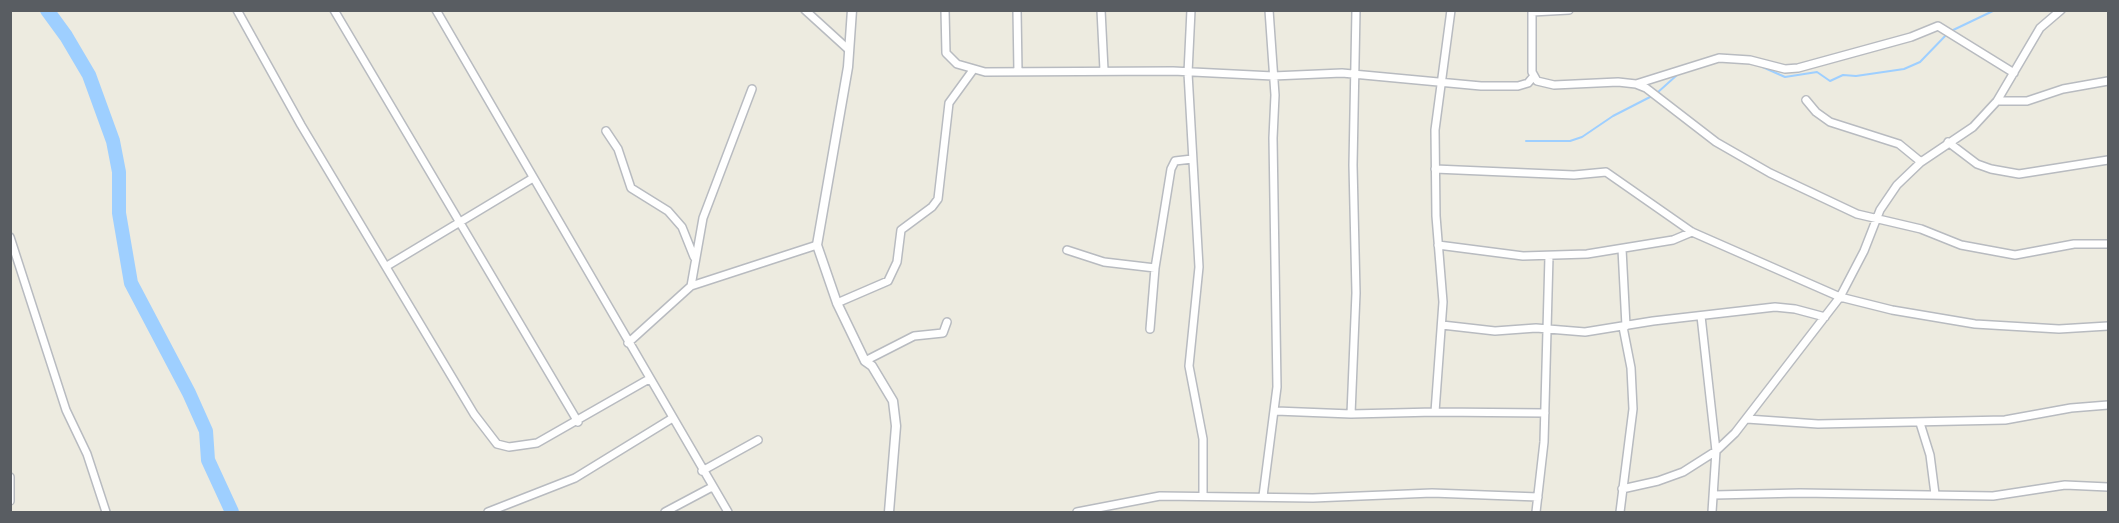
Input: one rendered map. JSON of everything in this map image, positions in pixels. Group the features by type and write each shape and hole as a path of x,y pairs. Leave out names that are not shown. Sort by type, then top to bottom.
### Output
{"street":[{"path":"237,10 300,125 387,266 474,414 497,444 509,447 537,443 578,422 649,379"},
{"path":"334,10 578,422"},
{"path":"436,10 671,419 728,513"},
{"path":"805,10 849,50"},
{"path":"852,10 849,50 817,245 837,303 865,361 872,366 893,401 896,426 889,513"},
{"path":"945,10 946,53 957,64 973,69 1018,72 1104,70 1273,76 1355,74 1442,83 1518,86 1528,83 1533,77 1532,11 1569,10"},
{"path":"1017,10 1018,72"},
{"path":"1101,10 1104,70"},
{"path":"1191,10 1188,73 1199,267 1189,366 1203,439 1203,496"},
{"path":"1263,496 1276,411 1273,76 1269,10"},
{"path":"1351,414 1356,293 1353,165 1356,10"},
{"path":"1436,412 1442,325 1435,130 1450,10"},
{"path":"2047,10 2052,17"},
{"path":"1622,489 1669,478 1716,451 1747,419 1840,297 1864,251 1875,219 1897,185 1921,162 1948,142 1966,133 1997,100 2035,36 2061,10"},
{"path":"1636,84 1719,58 1737,58 1778,68 1798,68 1911,37 1938,26 2014,73"},
{"path":"837,303 888,281 897,262 901,230 932,207 938,199 949,103 973,69"},
{"path":"1533,77 1543,84 1554,85 1618,82 1636,84 1646,88 1716,142 1747,161 1839,207 1875,219 1921,229 1969,247 2015,255 2074,244 2109,244"},
{"path":"1997,100 2026,101 2064,89 2109,81"},
{"path":"691,286 694,259 704,218 752,88"},
{"path":"1806,100 1816,112 1830,122 1899,144 1921,162"},
{"path":"606,131 618,149 632,188 668,211 682,227 694,259"},
{"path":"1948,142 1977,164 1991,170 2019,174 2109,160"},
{"path":"1150,329 1155,268 1171,170 1175,161 1192,159"},
{"path":"1435,169 1574,175 1606,172 1692,232 1840,297 1892,310 1991,326 2060,329 2109,326"},
{"path":"387,266 533,178"},
{"path":"1438,245 1499,254 1549,256 1622,249 1673,240 1692,232"},
{"path":"10,237 66,410 87,454 106,513"},
{"path":"628,343 691,286 817,245"},
{"path":"1620,513 1633,409 1631,368 1625,327 1622,249"},
{"path":"1067,250 1104,262 1155,268"},
{"path":"1536,513 1545,413 1549,330 1549,256"},
{"path":"1442,325 1495,331 1536,328 1586,332 1775,307 1795,309 1825,317"},
{"path":"1701,316 1716,451 1712,513"},
{"path":"865,361 914,336 943,333 947,322"},
{"path":"1747,419 1801,424 1920,423 2023,418 2072,408 2109,405"},
{"path":"1276,411 1351,414 1545,413"},
{"path":"488,513 575,478 671,419"},
{"path":"1920,423 1929,455 1935,494"},
{"path":"702,471 758,440"},
{"path":"10,477 10,501"},
{"path":"1714,495 1800,493 1993,496 2065,485 2109,487"},
{"path":"665,513 712,487"},
{"path":"1077,512 1146,498 1203,496 1341,497 1432,493 1538,496"}],"waterway":[{"path":"47,10 66,36 89,75 113,141 119,172 119,213 131,283 189,393 206,431 208,460 232,512"},
{"path":"1758,65 1785,77 1817,72 1830,81 1843,75 1856,76 1904,69 1920,62 1949,32 1995,10"},
{"path":"1657,93 1677,75"},
{"path":"1526,141 1570,141 1582,137 1613,116 1652,96"}]}
